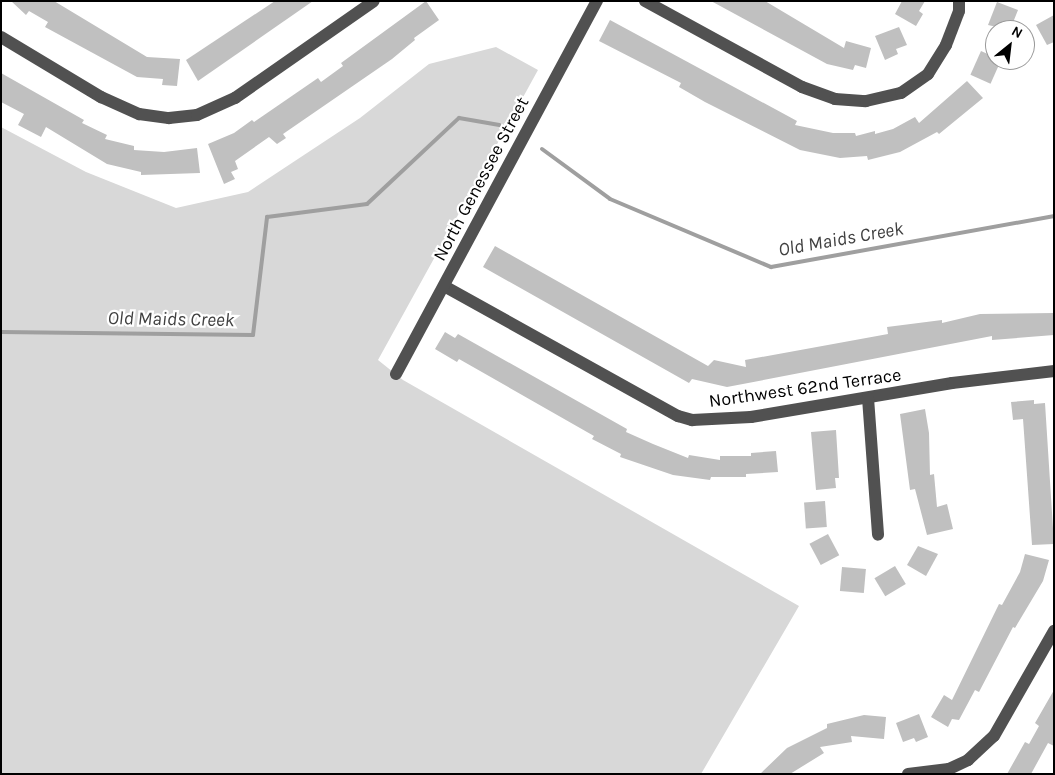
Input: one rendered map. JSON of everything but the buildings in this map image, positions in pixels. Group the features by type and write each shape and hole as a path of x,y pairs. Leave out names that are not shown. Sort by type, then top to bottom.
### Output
{"street":[{"path":"1,36 101,97 139,114 169,118 197,115 235,98 374,1"},
{"name":"North Genessee Street","path":"396,374 597,1"},
{"path":"645,1 802,87 835,99 866,101 902,93 928,74 946,45 959,11 960,1"},
{"name":"Northwest 62nd Terrace","path":"444,286 678,416 707,421 727,420 1054,371"},
{"path":"868,398 878,535"},
{"path":"908,774 949,769 968,760 994,736 1054,631"}],"shaded area":[{"path":"496,47 538,70 378,360 403,380 799,606 701,774 1,774 1,127 86,172 176,208 248,192 360,118 429,64"}],"waterway":[{"name":"Old Maids Creek","path":"1,332 253,335 267,217 367,204 459,118 499,125"},
{"name":"Old Maids Creek","path":"542,149 610,199 771,267 1054,216"}]}
